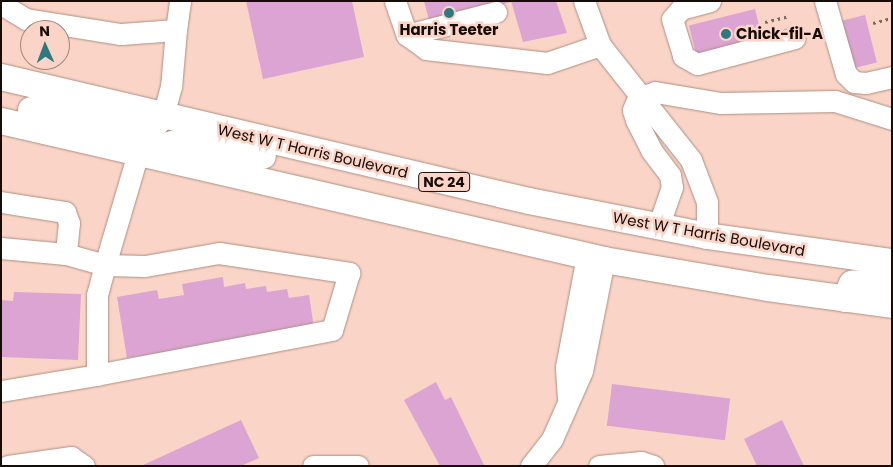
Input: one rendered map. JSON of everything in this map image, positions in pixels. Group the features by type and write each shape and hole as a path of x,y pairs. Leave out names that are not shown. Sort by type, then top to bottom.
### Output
{"main road":[{"name":"West W T Harris Boulevard","path":"1,77 432,179 658,227 707,236 892,262"},
{"path":"1,104 124,128 153,126 163,116"},
{"path":"1,120 596,258 892,305"},
{"path":"138,153 168,144 193,143 326,167 432,179"},
{"path":"846,299 852,284 892,280"}],"street":[{"path":"163,116 171,87 180,1"},
{"path":"395,1 407,35 426,49 547,63 600,46"},
{"path":"584,1 600,46 638,98 691,160 707,202 707,236"},
{"path":"710,1 681,9 672,19 683,56 697,64 795,38"},
{"path":"825,1 846,74 854,82 866,84 892,77"},
{"path":"1,4 26,19 121,34 176,30"},
{"path":"407,35 496,12"},
{"path":"658,227 672,187 670,175 651,150 636,120 633,110 638,98 655,92 721,103 835,101 892,119"},
{"path":"97,375 98,295 138,153"},
{"path":"1,202 65,212 69,223 66,254"},
{"path":"1,248 66,254 105,265 145,266 219,253 349,273 332,330 97,375 1,391"},
{"path":"531,466 552,439 568,399 566,367 596,258"},
{"path":"8,466 71,457 84,466"},
{"path":"599,466 640,462 653,466"},
{"path":"313,466 358,466"}],"path":[{"path":"765,22 789,16"},
{"path":"873,24 892,18"}],"building":[{"path":"246,1 352,1 364,57 263,79"},
{"name":"Harris Teeter","path":"424,1 511,1 511,2 430,24"},
{"path":"511,1 556,1 567,33 523,42"},
{"name":"Chick-fil-A","path":"755,9 763,40 697,57 689,25"},
{"path":"865,15 877,63 853,69 841,21"},
{"path":"223,277 224,287 245,283 246,289 266,286 267,292 287,289 289,298 309,295 314,328 127,358 117,297 157,290 159,299 184,295 182,284"},
{"path":"14,292 81,294 78,360 1,357 1,300 13,301"},
{"path":"436,382 445,400 451,397 484,465 440,466 404,400"},
{"path":"612,384 730,399 725,440 607,426"},
{"path":"241,420 259,458 241,466 141,466"},
{"path":"782,420 804,466 757,466 744,439"}],"place":[{"name":"Harris Teeter","path":"449,13"},
{"name":"Chick-fil-A","path":"726,34"}]}
